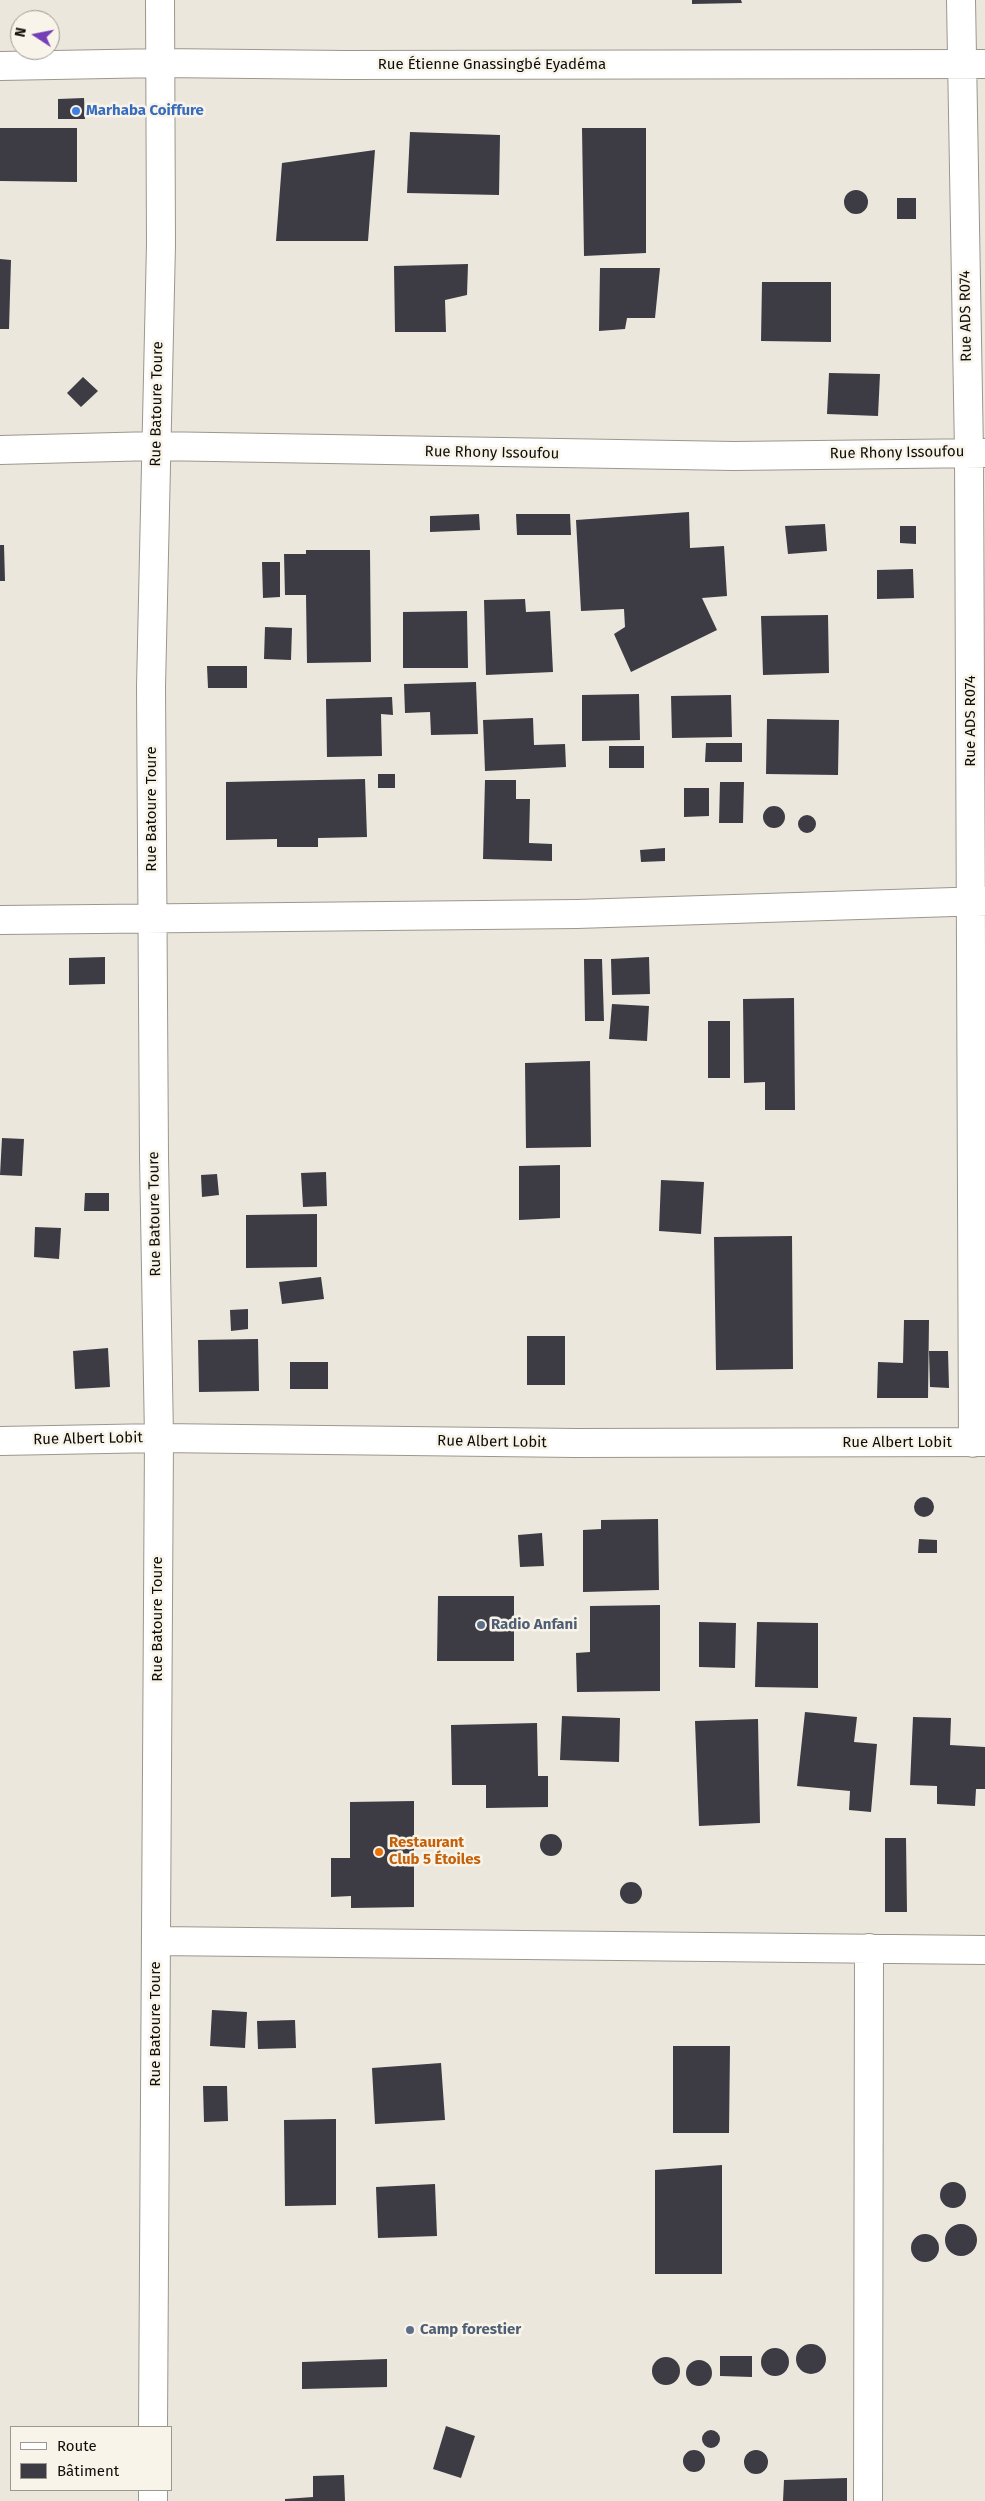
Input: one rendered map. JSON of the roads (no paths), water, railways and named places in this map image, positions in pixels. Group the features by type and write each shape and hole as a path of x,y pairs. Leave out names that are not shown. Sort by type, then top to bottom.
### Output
{"street":[{"name":"Rue Batoure Toure","path":"153,2426 159,1438 154,1157 151,687 161,244 160,0"},
{"name":"Rue ADS R074","path":"961,0 974,64 977,452 979,1443"},
{"name":"Rue Étienne Gnassingbé Eyadéma","path":"0,66 161,63 345,65 974,64"},
{"name":"Rue Rhony Issoufou","path":"0,450 156,446 734,456 977,452"},
{"path":"0,920 153,920 577,914 978,901"},
{"name":"Rue Albert Lobit","path":"0,1441 159,1438 576,1443 979,1443"},
{"path":"156,1941 985,1950"},
{"path":"868,2501 869,1948"}],"place":[{"name":"Marhaba Coiffure","path":"76,111"},
{"name":"Radio Anfani","path":"481,1625"},
{"name":"Restaurant Club 5 Étoiles","path":"379,1852"},
{"name":"Camp forestier","path":"410,2330"}]}
